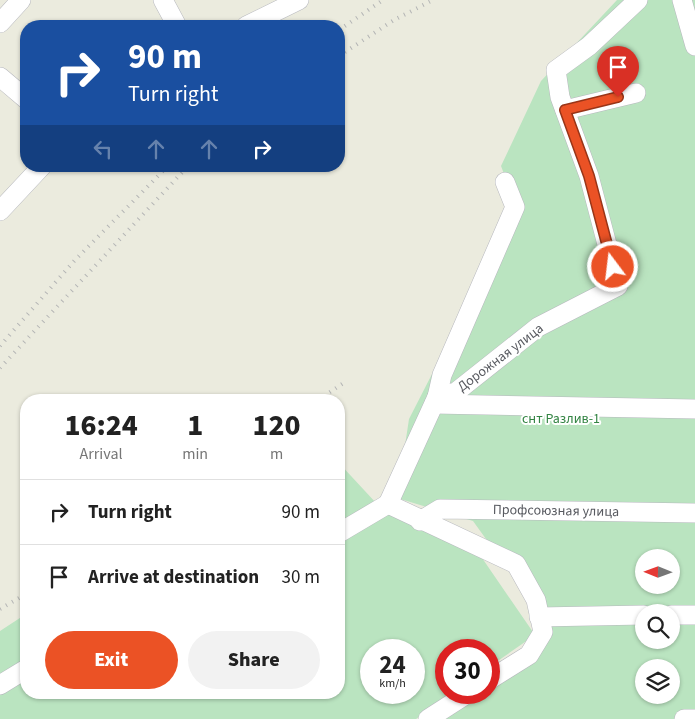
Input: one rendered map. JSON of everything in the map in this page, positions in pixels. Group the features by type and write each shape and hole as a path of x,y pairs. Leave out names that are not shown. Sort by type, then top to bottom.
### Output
{"street":[{"path":"0,23 21,0"},
{"path":"163,0 174,20"},
{"path":"258,20 299,0"},
{"name":"Дорожная улица","path":"436,401 456,392 538,327 618,286 589,176 560,97 556,70 589,46 638,0"},
{"path":"682,0 695,46"},
{"path":"0,77 20,95"},
{"path":"565,110 636,93"},
{"path":"0,211 36,172"},
{"path":"345,529 388,504 436,401 442,375 514,206 505,182"},
{"path":"436,401 695,409"},
{"path":"388,504 420,521 516,564 536,600 542,632 528,655 500,673"},
{"name":"Профсоюзная улица","path":"420,521 440,509 695,512"},
{"path":"539,617 635,615"},
{"path":"680,615 695,615"},
{"path":"0,685 20,673"},
{"path":"438,718 455,704"},
{"path":"684,719 695,719"}],"green space":[{"name":"снт Разлив-1","path":"617,0 695,0 695,719 425,719 448,704 500,704 500,668 553,632 473,521 397,498 409,419 517,208 501,166 541,81"},
{"path":"345,469 377,504 480,555 535,635 500,659 500,639 435,639 435,704 437,704 416,719 0,719 0,631 20,618 20,699 345,699"}],"railway":[{"path":"345,26 383,0"},
{"path":"345,52 394,20 433,0"},
{"path":"0,346 75,260 162,172"},
{"path":"0,368 182,172"},
{"path":"327,394 345,382"},
{"path":"0,609 20,597"}],"route":[{"path":"613,267 589,176 565,110 618,97"}]}
